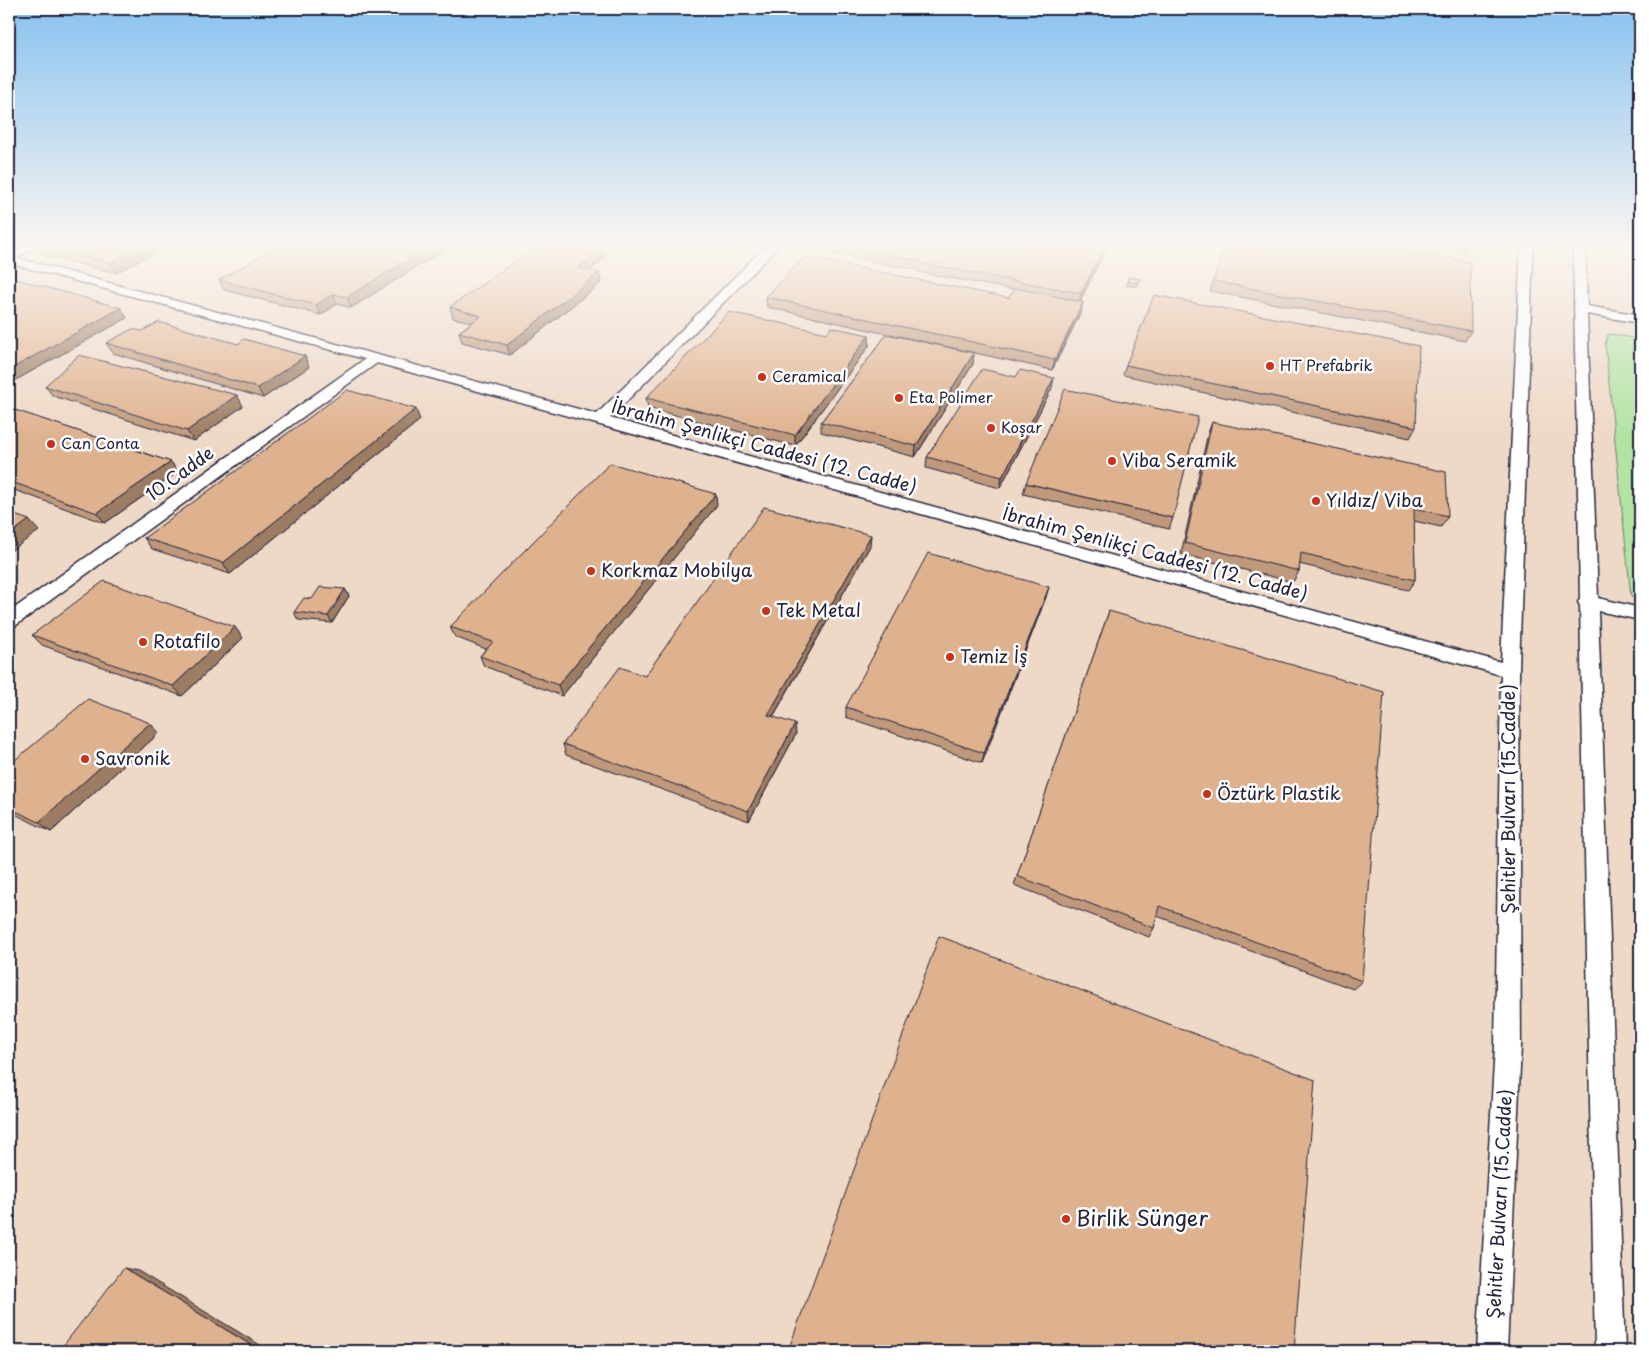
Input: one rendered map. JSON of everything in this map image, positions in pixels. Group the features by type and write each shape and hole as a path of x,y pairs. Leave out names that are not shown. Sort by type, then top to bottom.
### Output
{"street":[{"name":"İbrahim Şenlikçi Caddesi (12. Cadde)","path":"196,309 1510,671"},
{"path":"599,421 710,309"},
{"name":"Şehitler Bulvarı (15.Cadde)","path":"1492,1351 1508,1046 1510,671 1525,309"},
{"path":"1580,309 1610,1351"},
{"path":"1583,309 1640,320"},
{"name":"10.Cadde","path":"9,621 375,358"},
{"path":"1588,602 1640,614"}],"shaded area":[{"path":"9,309 1640,309 1640,1351 9,1351"}],"green space":[{"path":"1608,334 1640,339 1640,600 1631,597 1605,344"}],"building":[{"path":"9,309 118,309 9,370"},
{"path":"458,309 552,309 507,345 459,332 481,316"},
{"path":"823,309 1079,309 1055,360"},
{"name":"HT Prefabrik","path":"1148,309 1229,309 1419,346 1416,427 1126,365"},
{"path":"1360,309 1471,309 1471,331"},
{"name":"Ceramical","path":"729,312 827,333 831,327 869,335 795,435 646,398"},
{"path":"159,322 238,344 244,339 305,356 258,388 106,343 132,329 142,331"},
{"name":"Eta Polimer","path":"887,334 974,353 916,446 821,422"},
{"name":"Can Conta","path":"79,355 237,395 187,431 45,386"},
{"name":"Koşar","path":"982,369 1016,377 1020,370 1054,378 1002,477 927,457"},
{"name":"Viba Seramik","path":"1065,389 1198,417 1173,518 1026,483"},
{"path":"347,390 416,409 223,563 144,538"},
{"name":"Can Conta","path":"9,408 171,462 97,513 9,481"},
{"name":"Yıldız/ Viba","path":"1212,422 1446,472 1448,516 1414,508 1415,580 1301,553 1299,571 1185,543"},
{"name":"Korkmaz Mobilya","path":"610,463 716,494 558,685 480,656 493,642 450,627"},
{"name":"Tek Metal","path":"764,507 871,535 768,715 795,724 748,811 563,744 620,667 645,676"},
{"path":"9,513 29,520 9,535"},
{"name":"Temiz İş","path":"928,553 1049,587 984,753 846,707"},
{"name":"Rotafilo","path":"104,581 235,627 173,686 32,635"},
{"path":"320,587 345,589 328,616 294,612 304,598 312,599"},
{"name":"Öztürk Plastik","path":"1109,611 1384,692 1362,981 1159,906 1154,928 1017,876"},
{"name":"Savronik","path":"88,699 150,723 39,822 9,808 9,765"},
{"name":"Birlik Sünger","path":"939,936 1315,1080 1294,1351 788,1351"},
{"path":"124,1268 261,1351 59,1351"}],"place":[{"name":"HT Prefabrik","path":"1270,366"},
{"name":"Ceramical","path":"762,377"},
{"name":"Eta Polimer","path":"899,398"},
{"name":"Koşar","path":"991,428"},
{"name":"Can Conta","path":"51,444"},
{"name":"Viba Seramik","path":"1112,461"},
{"name":"Yıldız/ Viba","path":"1316,501"},
{"name":"Korkmaz Mobilya","path":"591,571"},
{"name":"Tek Metal","path":"766,611"},
{"name":"Rotafilo","path":"143,642"},
{"name":"Temiz İş","path":"950,657"},
{"name":"Savronik","path":"85,759"},
{"name":"Öztürk Plastik","path":"1207,794"},
{"name":"Birlik Sünger","path":"1066,1219"}]}
